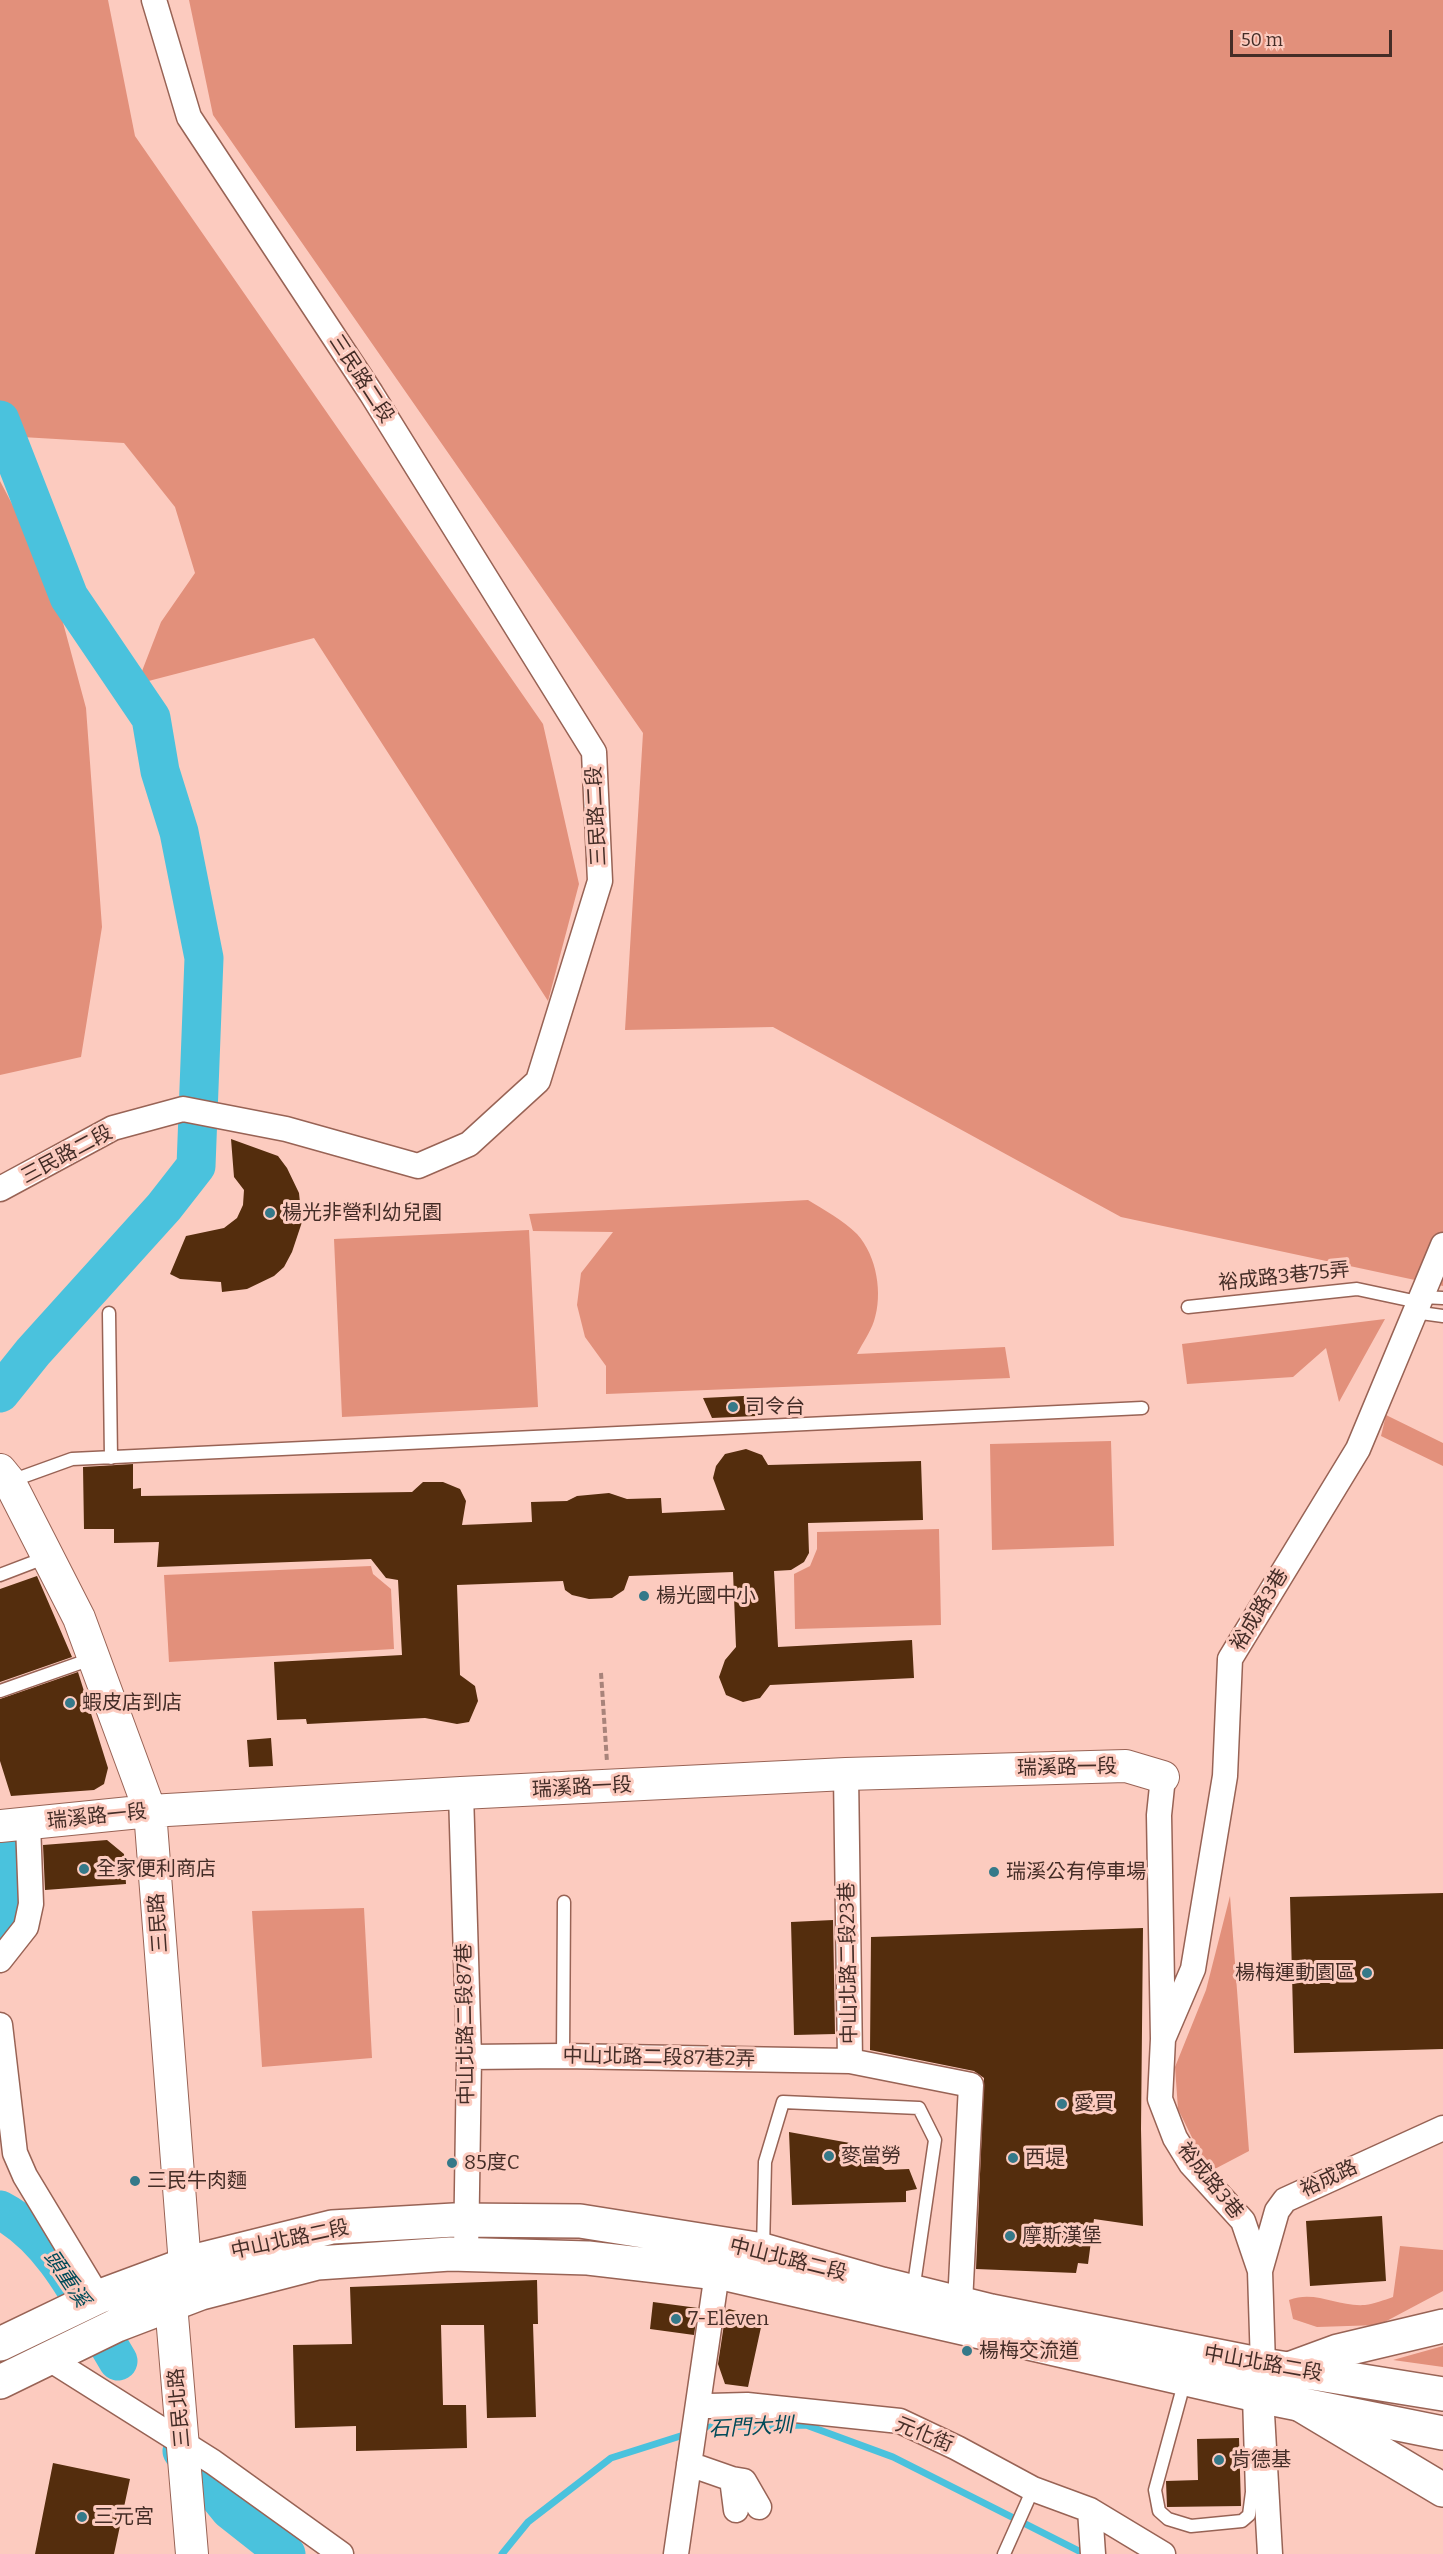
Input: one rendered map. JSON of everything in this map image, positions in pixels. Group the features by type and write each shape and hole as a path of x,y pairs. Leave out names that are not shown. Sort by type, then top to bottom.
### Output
{"main road":[{"name":"中山北路二段","path":"0,2344 98,2297 185,2265 332,2227 466,2220 580,2221 763,2250 913,2292 1265,2381 1296,2402 1443,2433"},
{"name":"中山北路二段","path":"62,2351 117,2325 201,2293 317,2263 466,2255 588,2258 717,2272 1185,2379 1265,2381 1443,2394"},
{"path":"1265,2381 1338,2351 1443,2326"},
{"path":"0,2382 62,2351"},
{"path":"1296,2402 1443,2490"}],"street":[{"name":"三民路二段","path":"0,1189 113,1128 183,1109 278,1127 418,1166 469,1144 538,1082 600,881 594,752 371,393 189,117 154,0"},
{"name":"裕成路3巷","path":"1163,2039 1193,1969 1225,1776 1230,1659 1358,1449 1424,1302 1443,1245"},
{"name":"三民路","path":"4,1476 79,1618 150,1811 185,2265"},
{"name":"瑞溪路一段","path":"9,1821 461,1793 846,1774 1126,1766 1163,1777"},
{"name":"中山北路二段23巷","path":"846,1774 850,2061 971,2085 960,2303"},
{"name":"裕成路3巷","path":"1163,1777 1158,1815 1163,2039 1160,2099 1175,2138 1191,2164 1243,2221 1260,2271 1269,2554"},
{"name":"中山北路二段87巷","path":"461,1793 469,2057 466,2255"},
{"path":"0,1960 26,1927 32,1904 9,1821"},
{"path":"0,2025 15,2153 25,2176 98,2297"},
{"name":"中山北路二段87巷2弄","path":"469,2057 563,2056 850,2061"},
{"name":"裕成路","path":"1260,2271 1276,2211 1285,2200 1443,2128"},
{"name":"三民北路","path":"185,2265 171,2304 192,2554"},
{"path":"676,2554 689,2459 700,2408 717,2272"},
{"path":"62,2351 183,2443 341,2554"},
{"name":"元化街","path":"700,2408 747,2405 900,2421 957,2448 1030,2498 1090,2510 1163,2554"},
{"path":"689,2459 732,2479 747,2509"},
{"path":"1090,2510 1092,2545"}],"lane":[{"name":"裕成路3巷75弄","path":"1188,1306 1357,1289 1424,1302 1443,1316"},
{"path":"109,1313 111,1458"},
{"path":"4,1476 72,1459 1142,1408"},
{"path":"0,1575 48,1557"},
{"path":"0,1691 95,1658"},
{"path":"563,2056 564,1902"},
{"path":"763,2250 765,2162 783,2102 919,2108 935,2140 913,2292"},
{"path":"1185,2379 1155,2490 1159,2511 1168,2519 1191,2526 1242,2521 1249,2515 1265,2381"},
{"path":"1004,2554 1030,2498"}],"path":[{"path":"601,1673 606,1753"}],"shaded area":[{"path":"0,0 108,0 135,136 543,724 579,884 548,1001 314,638 137,684 161,622 195,573 175,507 124,443 5,436 0,439"},
{"path":"189,0 1443,0 1443,1286 1121,1217 773,1027 625,1030 643,733 213,115"},
{"path":"0,481 51,578 86,708 102,927 81,1057 0,1075"},
{"path":"808,1200 852,1229 864,1243 874,1264 878,1287 877,1310 870,1330 857,1354 1005,1347 1010,1378 606,1394 606,1366 585,1337 577,1305 581,1273 613,1232 533,1231 529,1214"},
{"path":"529,1230 538,1407 342,1417 334,1239"},
{"path":"1385,1319 1339,1402 1326,1348 1293,1377 1187,1384 1182,1344"},
{"path":"1386,1415 1443,1443 1443,1466 1381,1436"},
{"path":"1111,1441 1114,1546 992,1550 990,1444"},
{"path":"939,1529 941,1625 795,1629 794,1574 810,1566 817,1549 817,1532"},
{"path":"371,1566 373,1574 391,1589 394,1649 169,1662 164,1575"},
{"path":"1230,1896 1249,2151 1209,2172 1178,2109 1175,2067 1206,1990"},
{"path":"364,1908 372,2058 262,2067 252,1911"},
{"path":"1400,2246 1443,2250 1443,2291 1379,2325 1317,2327 1293,2319 1289,2300 1299,2297 1365,2305 1393,2297"},
{"path":"1443,2346 1443,2367 1393,2360"}],"building":[{"name":"楊光非營利幼兒園","path":"231,1139 278,1156 287,1168 299,1193 302,1222 292,1252 284,1267 274,1276 247,1289 222,1292 221,1282 180,1279 170,1274 186,1236 224,1228 237,1218 243,1205 244,1190 234,1177"},
{"name":"司令台","path":"763,1395 756,1416 712,1418 703,1398"},
{"path":"746,1449 762,1455 768,1465 921,1461 923,1520 808,1523 809,1553 804,1562 791,1570 774,1571 778,1647 912,1640 914,1678 770,1685 760,1698 743,1702 726,1695 719,1677 725,1660 736,1647 733,1572 629,1576 624,1590 612,1598 589,1599 572,1595 565,1590 563,1581 457,1585 460,1675 475,1686 478,1701 469,1722 457,1724 425,1718 307,1724 306,1719 277,1720 274,1662 402,1655 398,1580 386,1578 371,1559 157,1567 159,1542 114,1543 114,1529 84,1529 83,1467 133,1464 133,1489 141,1488 141,1496 412,1492 423,1482 443,1482 460,1489 466,1501 462,1525 532,1522 531,1502 567,1501 577,1496 609,1493 627,1499 661,1498 662,1513 725,1510 713,1478 716,1466 725,1454"},
{"path":"37,1576 72,1657 0,1682 0,1589"},
{"path":"78,1672 108,1768 104,1784 94,1790 11,1796 0,1761 0,1699"},
{"path":"271,1738 273,1766 249,1767 247,1740"},
{"name":"全家便利商店","path":"107,1840 124,1854 126,1884 45,1890 43,1845"},
{"name":"楊梅運動園區","path":"1443,1893 1443,2049 1294,2053 1290,1897"},
{"path":"833,1920 835,2034 794,2035 791,1922"},
{"name":"愛買","path":"1143,1928 1141,2129 1143,2226 1094,2219 1088,2264 1078,2263 1076,2273 976,2269 984,2078 974,2071 870,2050 871,1937"},
{"name":"麥當勞","path":"789,2132 850,2143 885,2170 909,2169 917,2189 906,2191 906,2202 792,2205"},
{"path":"1382,2216 1386,2281 1310,2286 1306,2221"},
{"path":"537,2280 538,2324 533,2324 536,2417 487,2418 484,2325 441,2325 443,2405 466,2405 467,2448 356,2451 356,2426 295,2428 293,2345 352,2344 350,2287"},
{"name":"7-Eleven","path":"653,2302 698,2308 694,2335 650,2329"},
{"path":"729,2309 763,2318 748,2387 725,2384 718,2364 726,2311"},
{"name":"肯德基","path":"1239,2438 1241,2506 1167,2507 1166,2481 1198,2480 1197,2439"},
{"name":"三元宮","path":"53,2463 130,2479 114,2554 35,2554"}],"waterway":[{"path":"0,420 69,597 151,718 160,771 179,832 204,958 196,1166 164,1207 33,1352 0,1393"},
{"path":"0,1933 16,1898 10,1852"},
{"name":"頭重溪","path":"0,2210 20,2223 54,2257 82,2298 118,2361"},
{"name":"石門大圳","path":"700,2430 710,2427 806,2425 893,2457 1085,2554"},
{"name":"石門大圳","path":"502,2554 528,2522 611,2458 690,2433"},
{"name":"頭重溪","path":"182,2451 230,2510 286,2554"}],"place":[{"name":"楊光非營利幼兒園","path":"270,1213"},
{"name":"司令台","path":"733,1407"},
{"name":"楊光國中小","path":"644,1596"},
{"name":"蝦皮店到店","path":"70,1703"},
{"name":"全家便利商店","path":"84,1869"},
{"name":"瑞溪公有停車場","path":"994,1872"},
{"name":"楊梅運動園區","path":"1367,1973"},
{"name":"愛買","path":"1062,2104"},
{"name":"麥當勞","path":"829,2156"},
{"name":"西堤","path":"1013,2158"},
{"name":"85度C","path":"452,2163"},
{"name":"三民牛肉麵","path":"135,2181"},
{"name":"摩斯漢堡","path":"1010,2236"},
{"name":"7-Eleven","path":"676,2319"},
{"name":"楊梅交流道","path":"967,2351"},
{"name":"肯德基","path":"1219,2460"},
{"name":"三元宮","path":"82,2517"}]}
